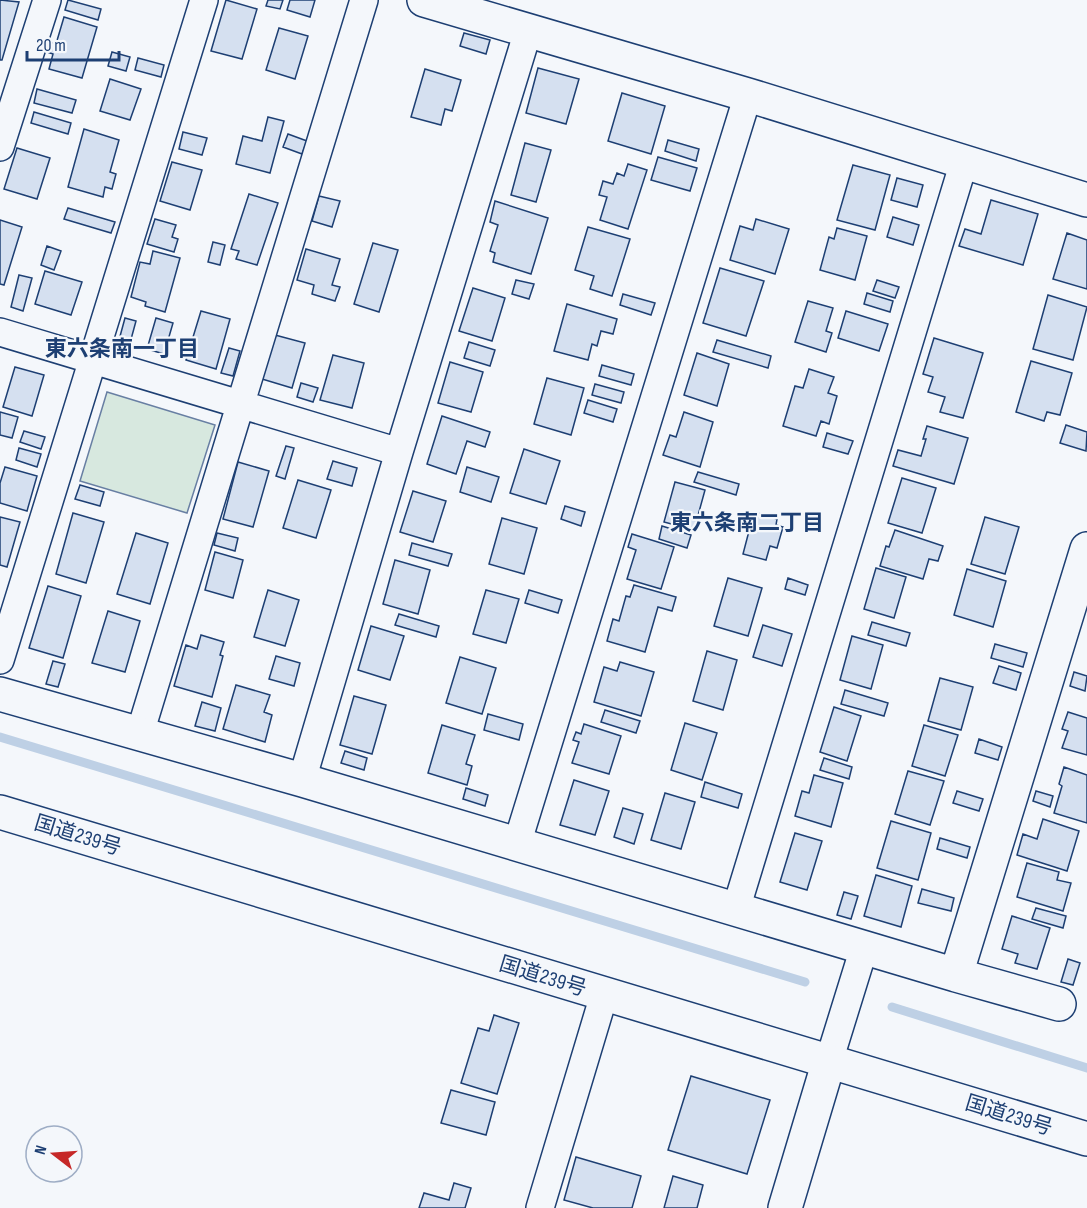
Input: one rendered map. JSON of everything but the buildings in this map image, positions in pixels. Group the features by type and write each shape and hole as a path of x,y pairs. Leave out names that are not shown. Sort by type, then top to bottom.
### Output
{"main road":[{"path":"424,0 748,95 1087,200"},
{"path":"956,975 1087,549"},
{"path":"0,694 302,780 1059,1004"},
{"name":"国道239号","path":"0,812 1087,1139"},
{"path":"785,1208 829,1061"}],"street":[{"path":"0,147 46,0"},
{"path":"0,660 204,0"},
{"path":"140,734 364,0"},
{"path":"302,780 399,452 528,31"},
{"path":"517,844 748,95"},
{"path":"736,909 963,162"},
{"path":"0,332 399,452"},
{"path":"829,1061 864,948"},
{"path":"540,1208 604,995"}],"shaded area":[{"path":"107,392 215,425 187,513 80,481"}],"waterway":[{"path":"0,737 805,982"},
{"path":"892,1007 1087,1068"}],"district":[{"name":"東六条南一丁目","path":"122,348"},
{"name":"東六条南二丁目","path":"747,522"}]}
